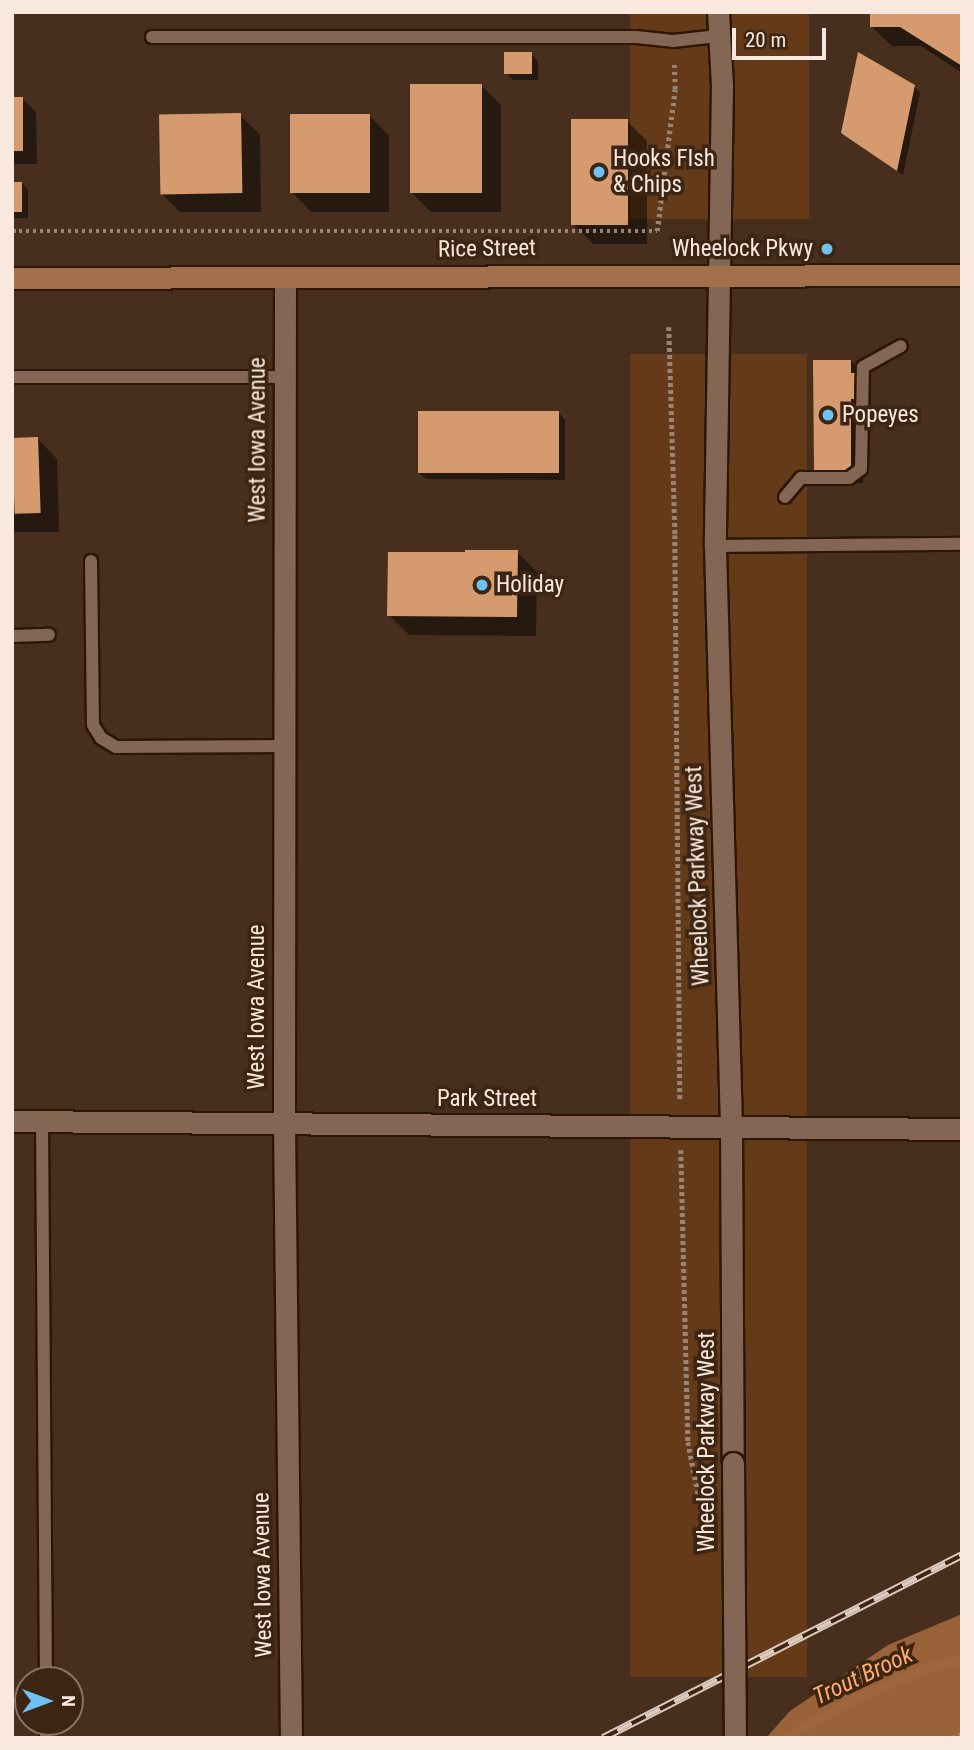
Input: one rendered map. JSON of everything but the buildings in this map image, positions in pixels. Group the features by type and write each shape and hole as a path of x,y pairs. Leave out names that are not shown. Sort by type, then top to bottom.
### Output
{"main road":[{"name":"Rice Street","path":"12,278 546,274 718,277 962,275"}],"street":[{"name":"Wheelock Parkway West","path":"718,12 722,85 715,546 731,1127 735,1738"},
{"name":"West Iowa Avenue","path":"285,277 284,1124 291,1738"},
{"name":"Park Street","path":"12,1121 962,1129"}],"lane":[{"path":"152,37 636,37 673,41 718,36"},
{"path":"785,497 801,478 849,478 861,469 863,368 901,346"},
{"path":"12,377 285,377"},
{"path":"715,546 962,544"},
{"path":"91,561 93,725 101,738 116,747 284,746"},
{"path":"12,636 49,635"},
{"path":"42,1122 46,1666"}],"path":[{"path":"12,231 657,231 675,89 673,41"},
{"path":"668,327 676,535 680,1127 688,1442 706,1537"},
{"path":"952,1738 962,1734"}],"shaded area":[{"path":"630,12 809,12 809,219 630,219"},
{"path":"630,354 807,354 807,1677 630,1677"},
{"path":"962,1614 962,1738 766,1738 790,1711 888,1645"}],"waterway":[{"name":"Trout Brook","path":"785,1738 855,1699 925,1669 962,1660"}],"railway":[{"path":"603,1738 962,1555"}],"place":[{"name":"Hooks FIsh & Chips","path":"599,172"},
{"name":"Wheelock Pkwy","path":"827,249"},
{"name":"Popeyes","path":"828,415"},
{"name":"Holiday","path":"482,585"}]}
